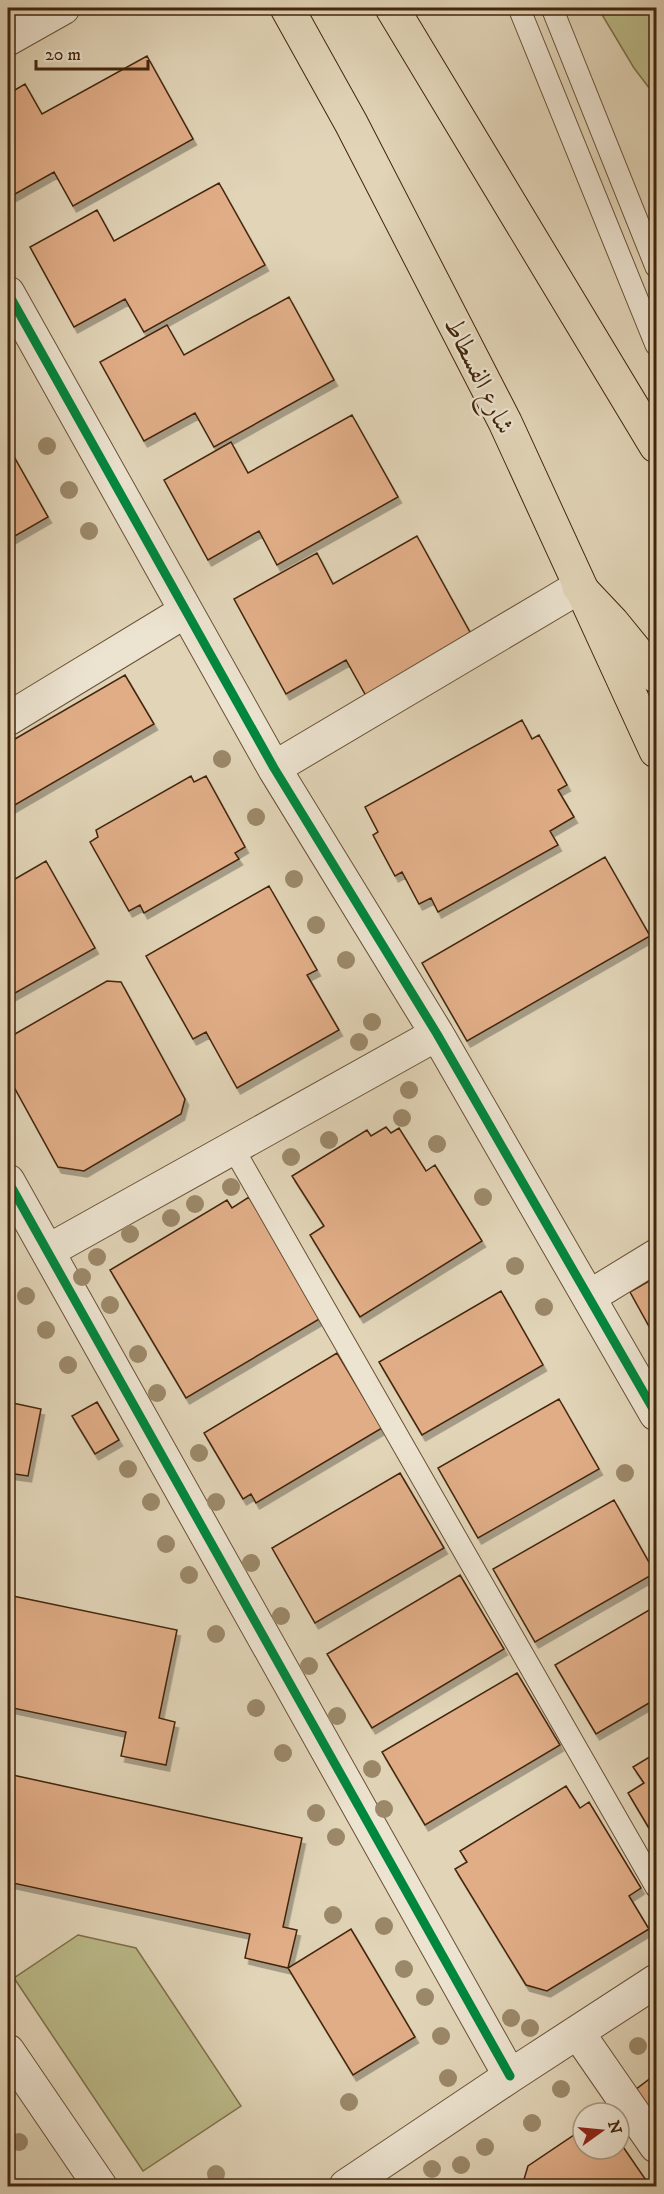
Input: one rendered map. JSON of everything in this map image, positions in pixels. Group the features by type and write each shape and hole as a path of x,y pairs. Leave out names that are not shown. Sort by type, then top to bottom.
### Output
{"main road":[{"name":"شارع الفسطاط","path":"287,8 429,271 505,423 579,587 657,751"},
{"path":"392,8 657,446"},
{"path":"579,587 657,676"}],"street":[{"path":"8,39 63,8"},
{"path":"8,293 184,612 274,768 437,1034 657,1414"},
{"path":"274,768 579,587"},
{"path":"8,718 184,612"},
{"path":"48,1251 437,1034"},
{"path":"8,1181 510,2076"},
{"path":"589,1297 657,1256"},
{"path":"346,2187 510,2076 657,1981"},
{"path":"578,2033 657,2146"},
{"path":"8,2051 100,2187"}],"lane":[{"path":"519,8 657,345"},
{"path":"552,8 657,267"},
{"path":"233,1148 657,1887"}],"shaded area":[{"path":"598,8 651,8 656,15 656,97 634,68"},
{"path":"78,1935 136,1948 241,2106 143,2171 14,1978"}],"building":[{"path":"8,8 40,8 8,26"},
{"path":"147,56 193,139 73,206 54,172 8,198 8,94 25,84 42,114"},
{"path":"219,183 265,265 144,332 125,299 74,327 30,247 97,210 114,241"},
{"path":"289,297 334,380 214,447 195,413 144,441 100,362 167,325 184,355"},
{"path":"352,415 398,497 277,565 259,531 208,560 164,480 231,442 248,473"},
{"path":"8,446 48,517 8,540"},
{"path":"417,536 476,643 370,703 346,660 286,694 234,599 317,553 333,584"},
{"path":"125,675 154,724 8,809 8,743"},
{"path":"522,720 532,739 539,735 567,785 558,790 574,817 550,831 558,845 438,912 431,898 419,904 402,872 395,876 373,835 378,832 365,807"},
{"path":"191,776 194,782 206,776 245,847 235,853 239,859 144,913 140,905 129,911 90,842 98,837 96,830"},
{"path":"605,857 650,936 467,1041 422,963"},
{"path":"46,861 95,948 8,997 8,883"},
{"path":"269,886 317,970 307,975 339,1030 237,1088 206,1032 193,1039 146,956"},
{"path":"107,981 121,982 185,1099 181,1114 84,1171 58,1167 8,1076 8,1038"},
{"path":"386,1127 391,1133 399,1128 426,1171 435,1165 482,1241 360,1317 310,1235 324,1226 292,1176 367,1130 371,1136"},
{"path":"249,1197 321,1318 186,1398 110,1270 227,1200 232,1208"},
{"path":"656,1277 656,1339 630,1292"},
{"path":"501,1291 543,1365 422,1435 379,1362"},
{"path":"337,1353 382,1428 256,1503 251,1494 243,1499 204,1433"},
{"path":"559,1399 599,1469 478,1538 438,1468"},
{"path":"8,1402 41,1409 28,1476 8,1473"},
{"path":"97,1402 119,1440 95,1454 72,1416"},
{"path":"400,1473 444,1548 315,1623 272,1548"},
{"path":"614,1500 655,1573 535,1642 493,1569"},
{"path":"460,1575 504,1649 372,1728 327,1654"},
{"path":"8,1595 177,1630 159,1718 175,1722 166,1765 121,1756 126,1732 8,1707"},
{"path":"656,1606 656,1699 596,1734 555,1665"},
{"path":"517,1673 560,1745 425,1825 382,1752"},
{"path":"656,1753 656,1840 628,1793 644,1783 633,1767"},
{"path":"8,1774 302,1838 283,1927 297,1930 288,1968 245,1958 250,1934 8,1882"},
{"path":"566,1786 580,1808 589,1802 641,1888 629,1896 649,1929 547,1991 526,1985 455,1869 467,1862 460,1851"},
{"path":"351,1929 415,2037 353,2075 288,1968"},
{"path":"656,2074 656,2121 635,2090"},
{"path":"571,2137 571,2161 631,2161 631,2158 650,2186 522,2186 528,2166"}],"cycle path":[{"path":"8,293 274,768 437,1034 656,1414"},
{"path":"8,1181 510,2076"}]}
